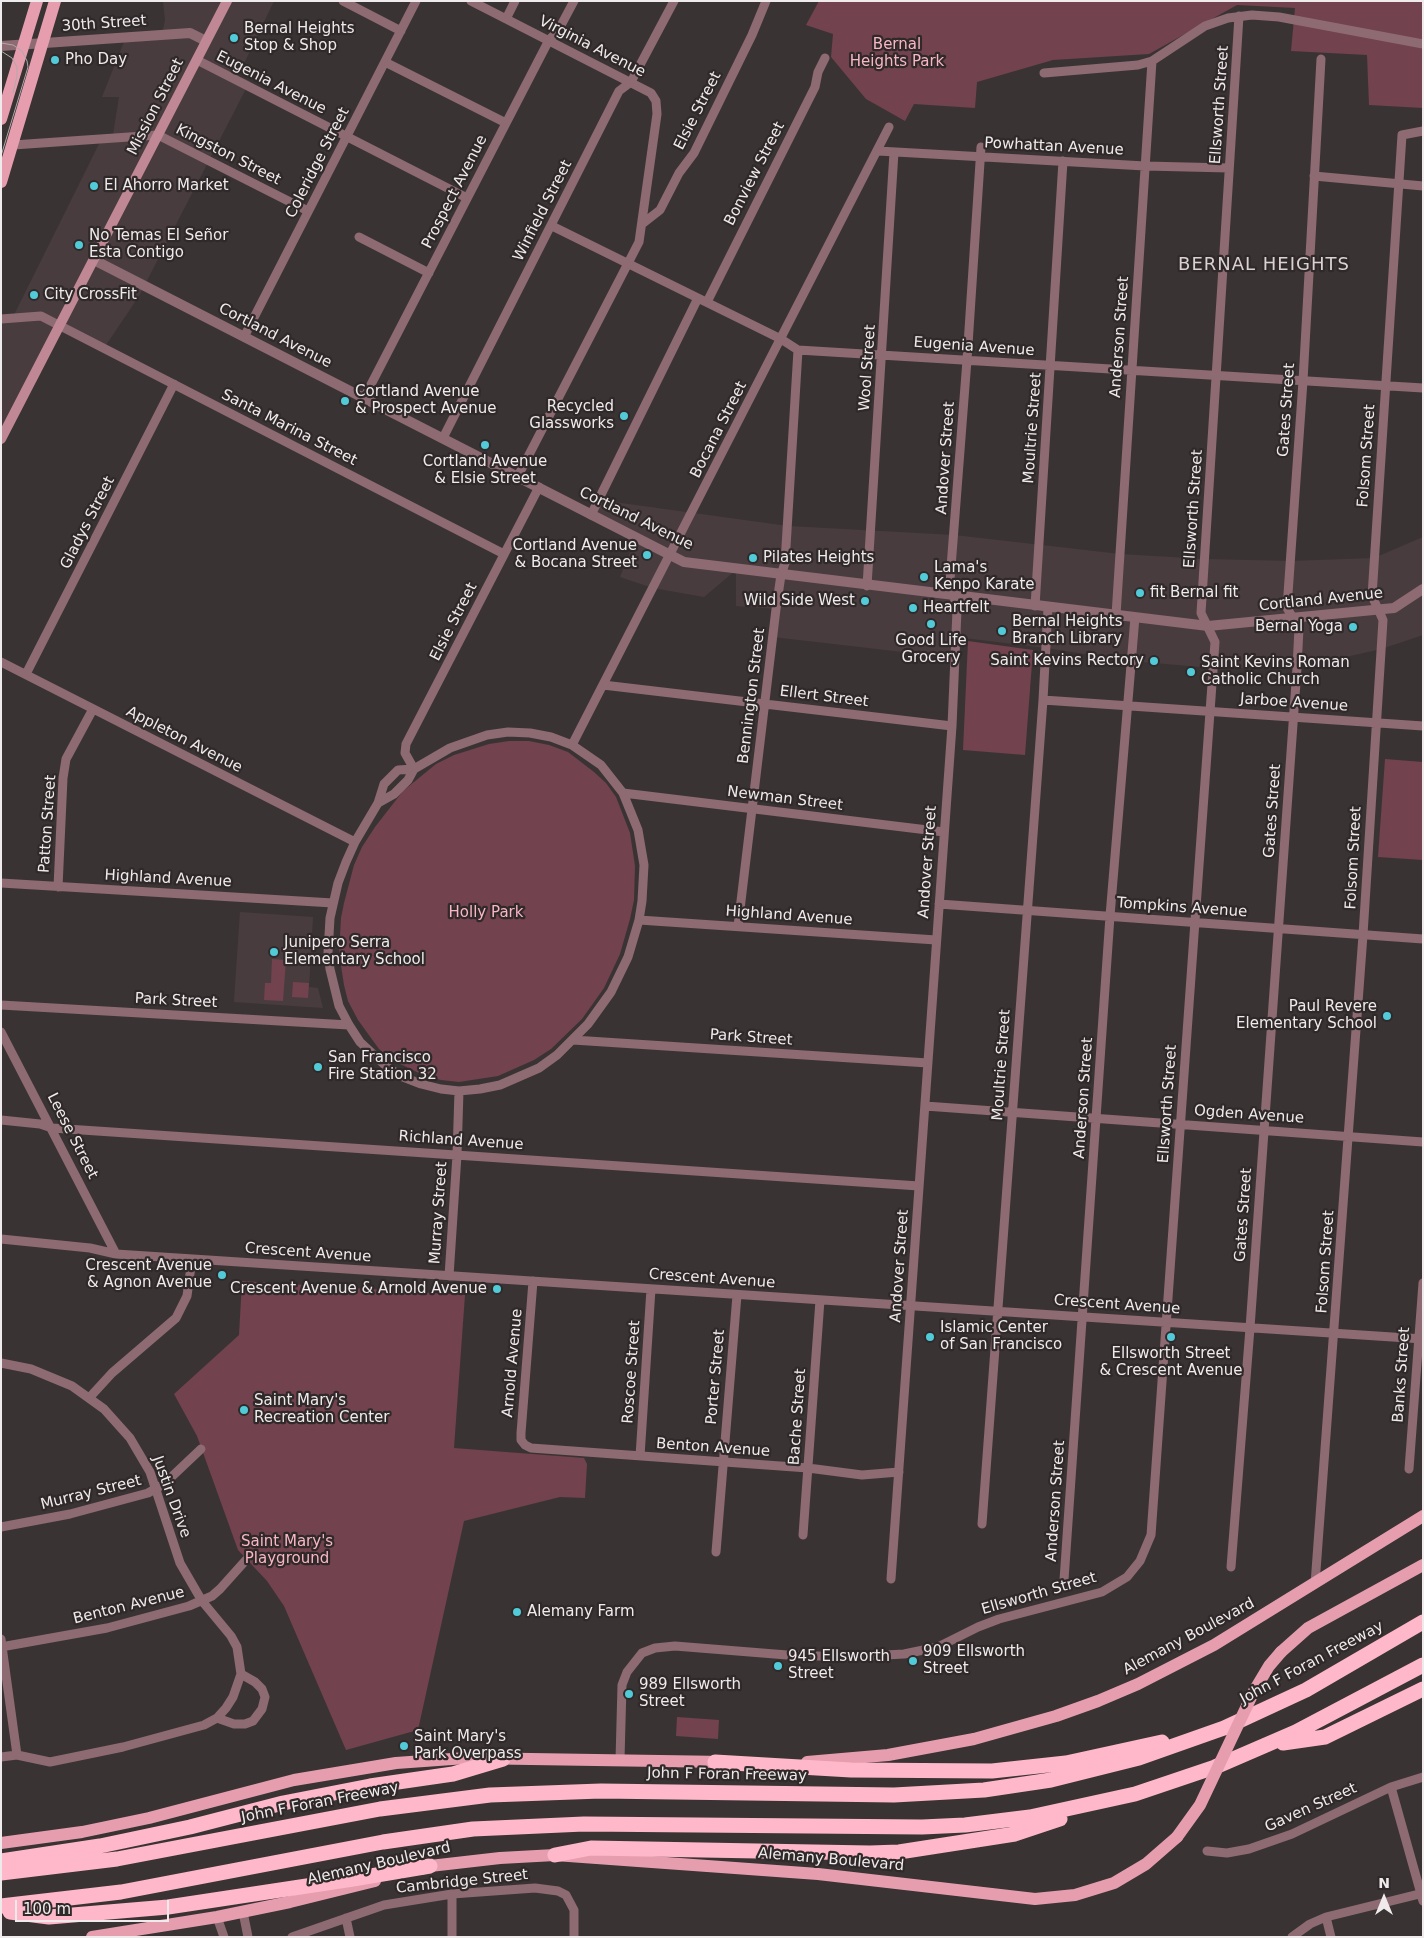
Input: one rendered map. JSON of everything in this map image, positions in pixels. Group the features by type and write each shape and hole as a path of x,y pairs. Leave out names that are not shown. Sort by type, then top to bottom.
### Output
{"highway":[{"name":"John F Foran Freeway","path":"1,1873 109,1860 380,1808 482,1795 571,1791 894,1795 984,1790 1050,1780 1160,1752 1224,1728 1306,1690 1423,1622"},
{"path":"555,1855 591,1848 899,1852 1015,1834 1215,1767 1302,1729 1423,1664"},
{"path":"1267,1745 1325,1737 1423,1689"},
{"path":"715,1762 851,1770 992,1771 1066,1763 1224,1728"},
{"path":"1,1861 100,1846 190,1827 283,1803 370,1786 453,1774 503,1759"},
{"path":"1,1906 121,1892 376,1843 473,1829 584,1824 879,1828 943,1826 1072,1809 1135,1794"},
{"path":"1,1910 49,1917 168,1907 430,1866"}],"main road":[{"path":"1,119 37,1"},
{"path":"1,182 55,1"},
{"name":"Mission Street","path":"1,439 227,1"},
{"name":"Alemany Boulevard","path":"1,1843 50,1838 116,1825 260,1788 344,1771 432,1760 503,1759 796,1763 888,1755 974,1739 1016,1728 1098,1701 1154,1676 1214,1645 1423,1516"},
{"name":"Alemany Boulevard","path":"92,1937 243,1912 346,1889 430,1866 500,1858 555,1855 818,1874 1036,1900 1075,1895 1114,1883 1146,1864 1177,1837 1200,1805 1254,1691 1269,1666 1294,1639 1316,1623 1423,1565"}],"street":[{"path":"343,1 401,31"},
{"name":"Coleridge Street","path":"244,336 416,1"},
{"name":"Virginia Avenue","path":"471,1 631,82 651,93 656,101 657,114 642,224 639,242 629,263"},
{"path":"506,19 515,1"},
{"name":"Prospect Avenue","path":"364,398 549,40 558,31 574,1"},
{"name":"Winfield Street","path":"443,438 620,91 631,82 674,1"},
{"name":"Elsie Street","path":"642,224 660,210 679,173 694,153 752,35 766,1"},
{"path":"1044,73 1124,67 1152,60 1205,26 1239,16 1266,15 1423,44"},
{"name":"Ellsworth Street","path":"620,1760 622,1685 634,1661 642,1654 655,1648 675,1646 814,1656 892,1655 938,1647 999,1619 1102,1592 1127,1577 1140,1561 1151,1535 1215,642 1201,613 1239,16"},
{"name":"30th Street","path":"1,46 190,33 206,42"},
{"name":"Bonview Street","path":"591,515 815,87 818,72 825,58"},
{"name":"Gates Street","path":"1231,1567 1294,718 1299,628 1288,608 1303,381 1320,59"},
{"name":"Eugenia Avenue","path":"196,60 467,198"},
{"name":"Anderson Street","path":"1116,615 1152,60"},
{"path":"385,62 506,123"},
{"name":"Bocana Street","path":"572,745 889,127"},
{"name":"Folsom Street","path":"1315,1584 1349,1136 1383,620 1372,596 1402,136 1423,131"},
{"name":"Kingston Street","path":"13,145 158,135 308,211"},
{"name":"Andover Street","path":"891,1579 952,726 958,610 950,580 981,147"},
{"name":"Powhattan Avenue","path":"878,151 1145,166 1229,168"},
{"name":"Wool Street","path":"867,586 894,152"},
{"name":"Moultrie Street","path":"1035,606 1063,161"},
{"path":"1314,176 1423,186"},
{"name":"Eugenia Avenue","path":"552,226 781,339 798,350 1423,388"},
{"path":"358,237 429,273"},
{"name":"Cortland Avenue","path":"94,260 684,562 867,586 1208,626 1398,607 1423,589"},
{"path":"518,476 629,263"},
{"name":"Santa Marina Street","path":"1,319 41,316 504,554"},
{"name":"Bennington Street","path":"738,926 781,575 785,563 798,350"},
{"name":"Gladys Street","path":"26,674 174,384"},
{"name":"Elsie Street","path":"414,769 405,753 406,744 539,487"},
{"name":"Moultrie Street","path":"982,1524 1043,700 1048,608"},
{"name":"Anderson Street","path":"1064,1580 1110,916 1135,617"},
{"name":"Appleton Avenue","path":"1,662 355,842"},
{"name":"Ellert Street","path":"603,685 952,726"},
{"name":"Jarboe Avenue","path":"1043,700 1423,726"},
{"name":"Patton Street","path":"58,887 63,778 66,759 93,709"},
{"path":"508,732 530,733 551,737 572,745 601,765 623,793 638,830 644,865 642,901 639,920 628,957 616,984 600,1009 573,1040 539,1068 520,1078 480,1089 459,1091 421,1084 395,1072 373,1055 348,1025 339,1006 330,969 328,935 333,903 346,862 355,842 378,803 384,784 398,770 414,769 450,748 487,735 508,732"},
{"path":"378,803 394,794 408,780 414,769"},
{"name":"Newman Street","path":"623,793 944,832"},
{"name":"Highland Avenue","path":"1,883 333,903"},
{"name":"Tompkins Avenue","path":"939,904 1423,940"},
{"name":"Highland Avenue","path":"639,920 936,940"},
{"name":"Park Street","path":"1,1005 348,1025"},
{"name":"Leese Street","path":"1,1032 116,1254"},
{"name":"Park Street","path":"573,1040 928,1063"},
{"name":"Murray Street","path":"449,1276 459,1091"},
{"name":"Ogden Avenue","path":"925,1106 1423,1142"},
{"name":"Richland Avenue","path":"1,1120 40,1124 52,1128 919,1186"},
{"name":"Crescent Avenue","path":"1,1239 90,1248 116,1254 1421,1339"},
{"path":"90,1397 112,1372 176,1318 187,1296 192,1259"},
{"name":"Arnold Avenue","path":"525,1445 521,1433 533,1281"},
{"name":"Banks Street","path":"1408,1469 1421,1339 1423,1283"},
{"name":"Roscoe Street","path":"640,1456 651,1289"},
{"name":"Porter Street","path":"716,1552 737,1294"},
{"name":"Bache Street","path":"803,1535 820,1300"},
{"name":"Justin Drive","path":"1,1363 31,1369 52,1376 90,1397 104,1409 130,1438 141,1455 156,1489 166,1526 178,1556 202,1601 231,1636 237,1647 241,1674 234,1697 216,1718 204,1725 166,1736 59,1760 42,1761 29,1756 17,1755 1,1757"},
{"name":"Benton Avenue","path":"525,1445 537,1449 808,1468 862,1475 899,1472"},
{"name":"Murray Street","path":"1,1527 70,1514 131,1498 156,1489 164,1484 201,1449"},
{"name":"Benton Avenue","path":"2,1645 134,1622 202,1601 220,1590 246,1560"},
{"path":"2,1645 17,1755"},
{"path":"216,1718 234,1724 245,1724 253,1721 262,1709 265,1697 262,1689 255,1682 241,1674"},
{"name":"Gaven Street","path":"1207,1851 1227,1853 1242,1850 1292,1834 1392,1787 1423,1777"},
{"path":"1292,1937 1310,1924 1326,1917 1422,1896 1392,1787"},
{"name":"Cambridge Street","path":"292,1937 384,1905 452,1894 536,1888 558,1891 566,1895 571,1903 575,1922 574,1937"},
{"path":"452,1894 452,1937"},
{"path":"243,1912 248,1937"},
{"path":"217,1917 224,1937"},
{"path":"1326,1917 1331,1937"},
{"path":"346,1918 350,1937"}],"shaded area":[{"path":"163,1 274,1 238,76 250,81 139,296 104,348 61,325 1,439 1,320 12,319 101,140 113,135 119,97 102,97 126,37 162,35 165,20"},
{"path":"599,500 788,526 954,535 1120,554 1204,559 1291,561 1374,558 1423,537 1423,635 1381,649 1297,668 1213,668 1131,661 956,637 955,658 773,637 776,609 736,606 736,570 704,597 653,588 620,577 636,538 591,515"},
{"name":"Junipero Serra Elementary School","path":"240,912 313,917 309,987 318,988 323,1008 234,1002"}],"green space":[{"name":"Bernal Heights Park","path":"819,1 1423,1 1423,108 1369,105 1367,55 1291,51 1295,8 1237,5 1149,54 1053,60 977,82 975,108 914,104 905,121 866,99 831,57 833,34 806,25"},
{"path":"968,641 1033,650 1025,755 963,750"},
{"name":"Holly Park","path":"529,741 549,745 568,752 606,783 616,797 630,833 635,866 634,900 620,954 604,988 582,1019 551,1049 534,1060 498,1076 459,1082 441,1080 423,1075 392,1060 379,1049 358,1020 348,1001 339,953 344,903 354,865 362,847 403,791 436,764 454,755 489,744"},
{"path":"1385,759 1423,762 1423,860 1378,857"},
{"path":"272,959 286,960 283,1001 264,1000 265,983 271,983"},
{"path":"293,982 309,983 308,998 292,997"},
{"name":"Saint Mary's Playground","path":"242,1281 465,1295 454,1448 584,1458 587,1464 585,1498 560,1497 464,1521 418,1730 346,1750 284,1606 267,1581 238,1550 197,1436 174,1394 239,1335"},
{"path":"677,1717 719,1720 718,1739 676,1736"}],"tram line":[{"path":"1,43 13,45 22,51 28,67 1,156"},
{"path":"1,51 12,58 17,67 13,93"}],"place":[{"name":"Bernal Heights Stop & Shop","path":"234,38"},
{"name":"Pho Day","path":"55,60"},
{"name":"El Ahorro Market","path":"94,186"},
{"name":"No Temas El Señor Esta Contigo","path":"79,245"},
{"name":"City CrossFit","path":"34,295"},
{"name":"Cortland Avenue & Prospect Avenue","path":"345,401"},
{"name":"Recycled Glassworks","path":"624,416"},
{"name":"Cortland Avenue & Elsie Street","path":"485,445"},
{"name":"Cortland Avenue & Bocana Street","path":"647,555"},
{"name":"Pilates Heights","path":"753,558"},
{"name":"Lama's Kenpo Karate","path":"924,577"},
{"name":"fit Bernal fit","path":"1140,593"},
{"name":"Wild Side West","path":"865,601"},
{"name":"Heartfelt","path":"913,608"},
{"name":"Good Life Grocery","path":"931,624"},
{"name":"Bernal Yoga","path":"1353,627"},
{"name":"Bernal Heights Branch Library","path":"1002,631"},
{"name":"Saint Kevins Rectory","path":"1154,661"},
{"name":"Saint Kevins Roman Catholic Church","path":"1191,672"},
{"name":"Junipero Serra Elementary School","path":"274,952"},
{"name":"Paul Revere Elementary School","path":"1387,1016"},
{"name":"San Francisco Fire Station 32","path":"318,1067"},
{"name":"Crescent Avenue & Agnon Avenue","path":"222,1275"},
{"name":"Crescent Avenue & Arnold Avenue","path":"497,1289"},
{"name":"Islamic Center of San Francisco","path":"930,1337"},
{"name":"Ellsworth Street & Crescent Avenue","path":"1171,1337"},
{"name":"Saint Mary's Recreation Center","path":"244,1410"},
{"name":"Alemany Farm","path":"517,1612"},
{"name":"909 Ellsworth Street","path":"913,1661"},
{"name":"945 Ellsworth Street","path":"778,1666"},
{"name":"989 Ellsworth Street","path":"629,1694"},
{"name":"Saint Mary's Park Overpass","path":"404,1746"}],"district":[{"name":"BERNAL HEIGHTS","path":"1264,265"}]}
